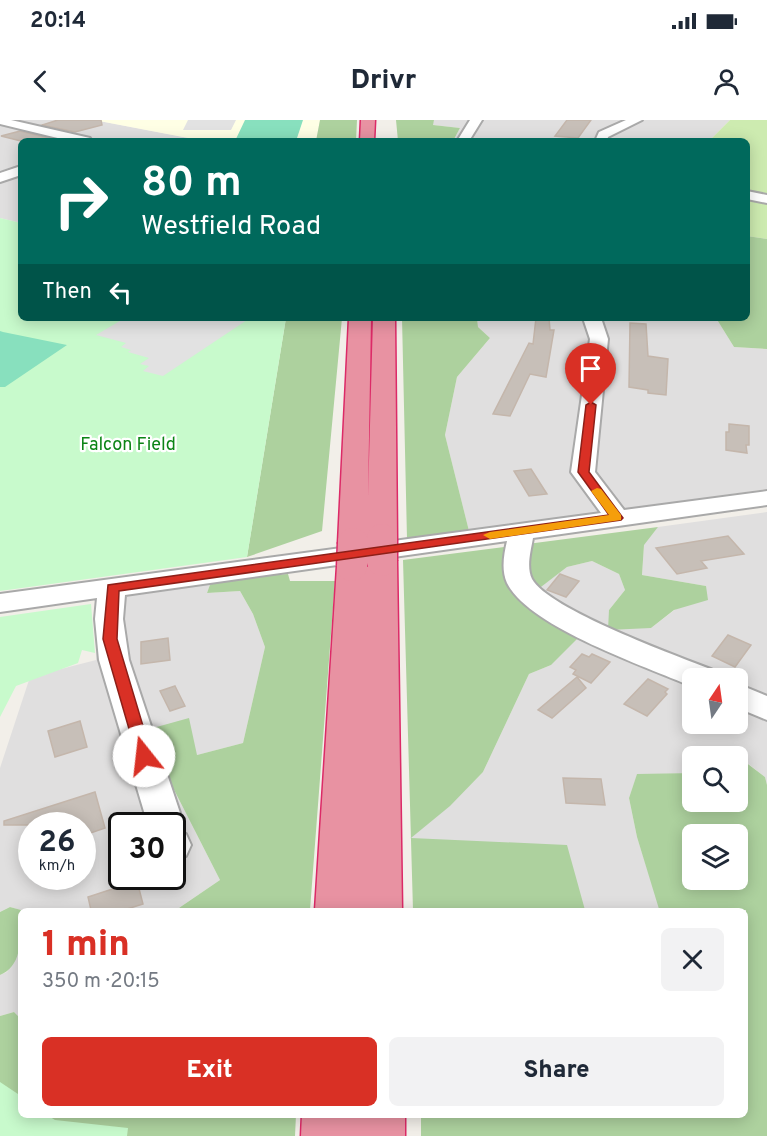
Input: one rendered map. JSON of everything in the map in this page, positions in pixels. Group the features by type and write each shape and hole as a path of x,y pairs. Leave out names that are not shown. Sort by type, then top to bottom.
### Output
{"highway":[{"path":"367,138 368,120"},
{"path":"360,321 380,908"},
{"path":"337,908 384,321"},
{"path":"327,1136 328,1118"},
{"path":"379,1118 379,1136"}],"street":[{"path":"465,138 476,120"},
{"path":"602,138 603,135 636,120"},
{"path":"0,122 72,138"},
{"path":"3,184 18,172"},
{"path":"750,196 767,199"},
{"path":"593,321 599,339 583,472 617,518"},
{"path":"0,603 767,498"},
{"path":"522,531 518,573 520,582 538,602 548,610 682,669"},
{"path":"112,588 109,619 114,660 162,812"},
{"path":"748,700 767,709"}],"shaded area":[{"path":"0,120 94,120 188,138 18,138 18,222 0,218"},
{"path":"94,120 320,120 317,138 188,138"},
{"path":"188,120 236,120 231,130 183,130"},
{"path":"434,120 730,120 712,138 455,138 460,128 432,125"},
{"path":"120,321 246,321 163,376 143,371 149,366 140,364 149,358 128,352 131,350 121,347 126,343 96,335"},
{"path":"477,321 718,321 734,347 767,349 767,489 469,531 445,435 457,377 490,338 478,327"},
{"path":"767,512 767,785 765,777 748,764 748,746 682,746 682,773 637,775 629,798 637,837 660,908 580,908 410,838 449,806 483,772 529,674 551,665 536,590 567,567 592,561 619,574 625,590 609,610 651,628 706,586 642,575 644,544 658,527"},
{"path":"212,579 207,593 240,591 253,614 265,647 243,743 197,755 167,776 185,812 108,812 108,890 186,890 186,813 220,880 179,908 18,909 10,907 0,912 0,768 30,677 96,660 100,600"},
{"path":"18,953 18,1016 14,1012 0,1016 0,975 7,972"}],"green space":[{"path":"245,120 303,120 297,138 236,138"},
{"path":"320,120 357,120 356,138 317,138"},
{"path":"396,120 434,120 433,125 460,128 455,138 398,138"},
{"path":"730,120 767,120 767,239 750,236 750,138 712,138"},
{"name":"Falcon Field","path":"0,218 18,222 18,321 286,321 247,557 0,591"},
{"path":"750,236 767,239 767,349 734,347 718,321 750,321"},
{"path":"286,321 342,321 322,531 247,557"},
{"path":"402,321 477,321 478,327 490,338 457,377 445,435 469,531 407,539"},
{"path":"0,331 67,345 5,387 0,387"},
{"path":"658,527 644,545 642,575 706,586 708,600 674,610 651,628 608,630 609,610 625,590 619,574 592,561 567,567 537,590 578,638 551,665 529,674 483,772 450,806 411,838 567,845 584,908 413,908 403,560"},
{"path":"288,574 290,581 335,581 310,908 179,908 220,880 167,776 153,728 189,718 197,755 243,743 265,647 253,614 240,591 207,593 212,579"},
{"path":"91,604 95,653 82,650 78,663 16,686 0,717 0,617"},
{"path":"748,764 765,777 767,785 767,1136 421,1136 421,1118 748,1118 748,908 659,908 637,837 629,798 637,774 682,773 682,812 748,812"},
{"path":"10,907 18,909 18,953 14,964 0,975 0,912"},
{"path":"14,1012 18,1016 18,1118 296,1118 295,1136 0,1136 0,1016"},
{"path":"0,1082 18,1094 18,1118 52,1118 128,1128 127,1136 0,1136"}],"building":[{"path":"58,120 101,120 102,125 75,132 42,125"},
{"path":"567,120 591,120 578,138 555,136"},
{"path":"20,131 48,138 18,138 18,140 1,136"},
{"path":"536,321 549,321 550,330 554,330 546,377 530,374 510,416 493,414 529,343 533,344"},
{"path":"630,323 646,324 648,356 668,359 666,395 648,393 648,390 629,387"},
{"path":"729,424 749,426 747,453 726,450 726,432 729,432"},
{"path":"531,469 547,494 529,496 514,471"},
{"path":"728,536 744,554 701,561 707,568 677,574 656,548"},
{"path":"560,574 579,581 566,597 547,590"},
{"path":"728,635 751,645 735,667 712,656"},
{"path":"168,638 170,660 141,664 141,642"},
{"path":"582,654 589,657 592,654 610,662 591,683 573,674 576,670 570,667"},
{"path":"577,677 586,688 552,718 538,710"},
{"path":"648,679 668,689 665,692 667,694 647,716 624,704"},
{"path":"175,686 185,706 170,711 160,691"},
{"path":"80,721 87,747 55,757 48,731"},
{"path":"563,778 601,779 605,805 566,803"},
{"path":"95,792 105,828 96,831 96,812 32,812"},
{"path":"18,817 18,825 4,825 4,821"},
{"path":"109,890 139,890 143,904 130,908 91,908 88,897"}],"slow traffic":[{"path":"490,535 617,518 597,491"}],"route":[{"path":"144,756 114,660 109,619 112,588 617,518 583,472 591,405"}]}
